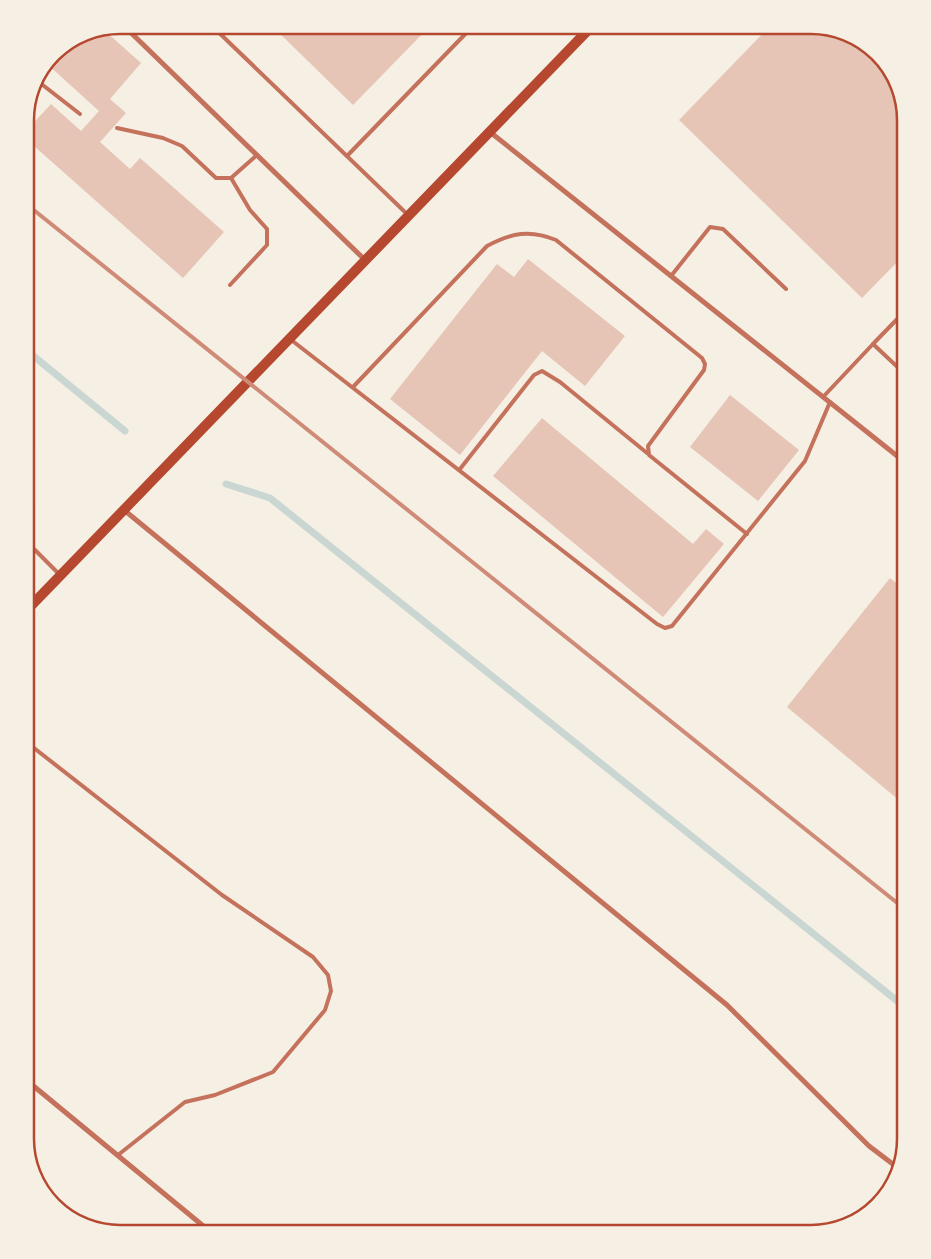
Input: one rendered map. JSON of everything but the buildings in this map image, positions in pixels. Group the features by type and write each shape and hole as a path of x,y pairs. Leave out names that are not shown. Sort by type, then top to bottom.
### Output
{"main road":[{"path":"34,602 584,34"}],"street":[{"path":"132,34 366,261"},
{"path":"489,132 897,456"},
{"path":"124,509 727,1005 869,1146 894,1165"},
{"path":"34,1086 202,1225"}],"lane":[{"path":"220,34 409,216"},
{"path":"346,156 465,34"},
{"path":"41,85 80,114"},
{"path":"117,128 163,138 182,146 216,178 231,178 257,155"},
{"path":"230,285 267,245 267,229 250,210 231,178"},
{"path":"671,276 710,227 723,229 786,289"},
{"path":"353,387 487,246 514,233 543,234 556,240 702,358 705,364 704,370 648,446 649,455"},
{"path":"823,397 897,319"},
{"path":"290,339 665,628 672,626 804,461 830,402"},
{"path":"873,344 897,367"},
{"path":"460,469 534,375 542,371 560,382 747,534"},
{"path":"34,549 60,575"},
{"path":"34,747 222,895 313,957 328,975 331,991 325,1010 273,1072 215,1095 185,1102 118,1155"}],"waterway":[{"path":"34,356 125,431"},
{"path":"226,484 270,498 897,1001"}],"railway":[{"path":"34,210 897,903"}]}
